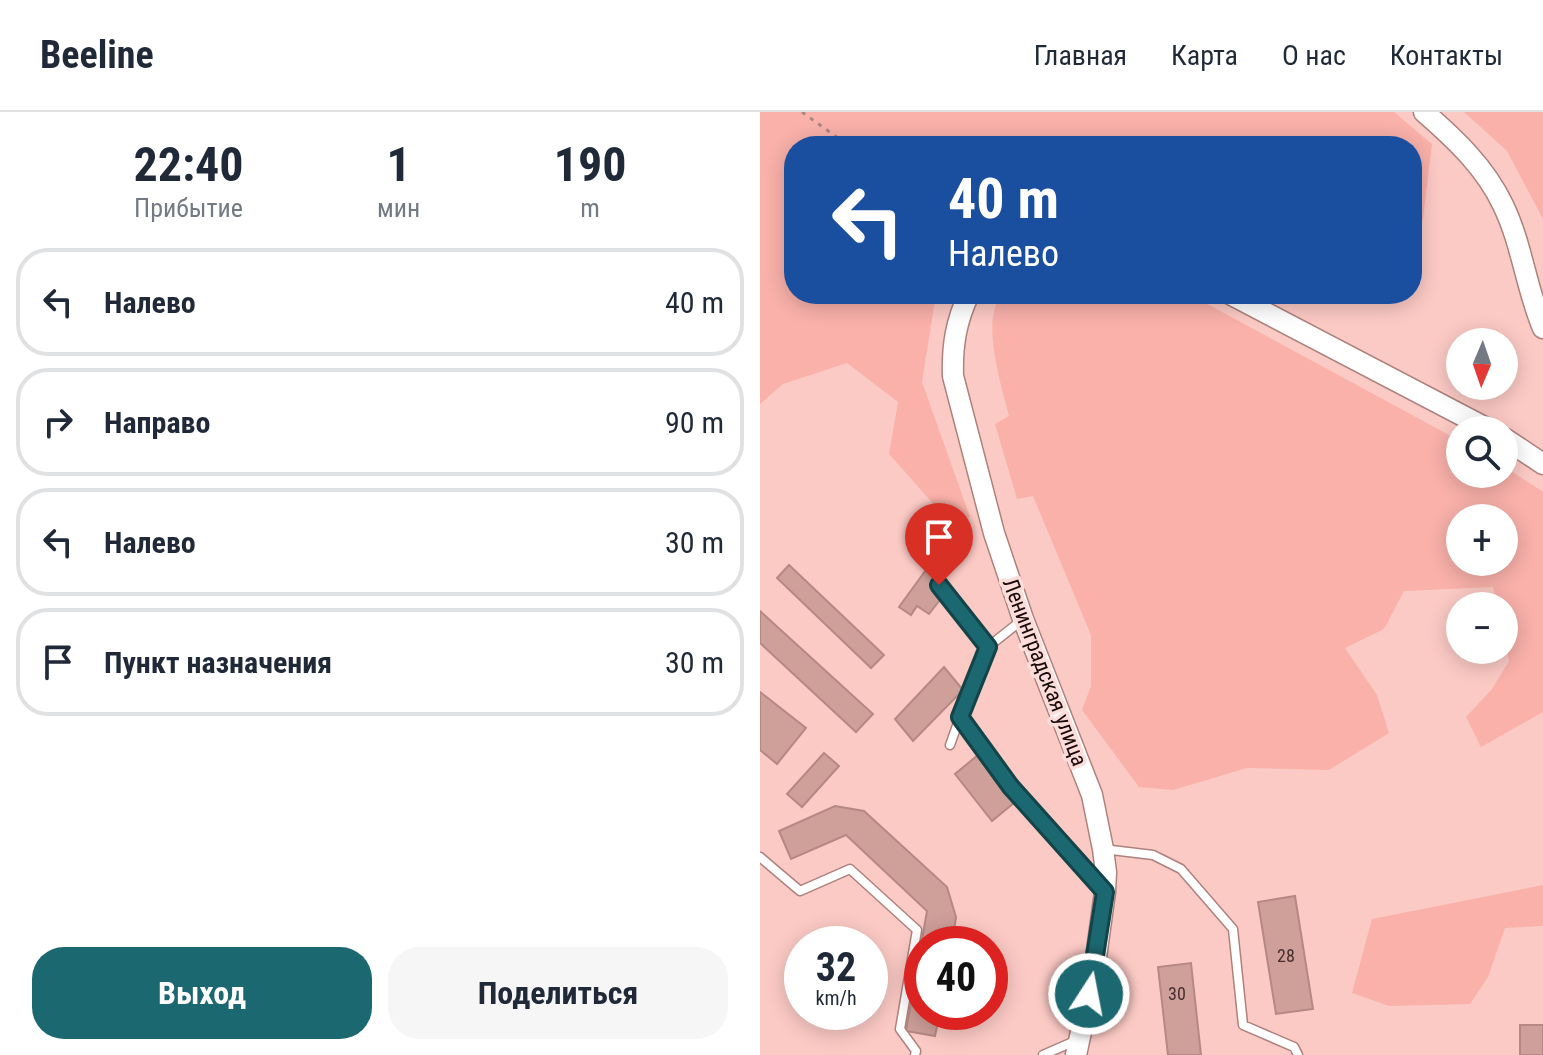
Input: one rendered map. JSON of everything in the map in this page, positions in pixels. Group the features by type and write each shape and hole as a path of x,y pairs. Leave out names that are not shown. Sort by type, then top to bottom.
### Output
{"street":[{"path":"1424,112 1459,142 1488,176 1504,206 1543,328"},
{"name":"Ленинградская улица","path":"965,304 958,319 953,376 994,533 1023,619 1092,795 1103,849 1105,892 1094,972 1078,1047"},
{"path":"1249,304 1463,416"},
{"path":"1518,447 1543,464"}],"lane":[{"path":"939,585 988,647"},
{"path":"950,745 988,647 1023,619"},
{"path":"960,717 1011,787 1105,892"},
{"path":"1103,849 1153,855 1181,869 1203,892 1233,929 1243,1025 1294,1047 1298,1055"},
{"path":"760,857 800,891 850,869 917,930 900,1029 916,1051 915,1055"},
{"path":"1043,1055 1078,1047"}],"path":[{"path":"802,112 835,136"}],"shaded area":[{"path":"760,112 1394,112 1432,144 1422,220 1422,136 784,136 784,304 934,304 922,382 970,517 946,518 889,454 898,402 847,363 783,384 760,404"},
{"path":"1464,112 1543,112 1543,219 1507,151"},
{"path":"996,304 1207,304 1446,433 1446,488 1518,488 1518,475 1543,492 1543,712 1481,747 1466,717 1492,689 1507,664 1518,664 1518,592 1494,592 1493,587 1404,591 1384,629 1345,648 1377,695 1389,733 1329,770 1247,768 1173,790 1139,787 1082,710 1091,686 1091,635 1033,496 1017,499 995,424 1009,416 994,353"},
{"path":"1543,885 1543,926 1505,928 1488,977 1470,1004 1389,1006 1352,993 1372,919"}],"building":[{"path":"934,559 947,569 932,588 943,596 929,614 917,606 911,615 899,607"},
{"path":"789,565 884,655 871,668 777,578"},
{"path":"760,611 873,714 856,732 760,643"},
{"path":"944,667 963,690 913,741 895,719"},
{"path":"760,692 806,728 777,764 760,750"},
{"path":"824,753 839,766 802,807 787,794"},
{"path":"978,755 1015,802 992,821 955,774"},
{"path":"835,806 864,811 947,887 956,917 955,926 924,926 927,911 846,835 791,859 779,831"},
{"path":"1295,896 1313,1009 1276,1014 1258,902"},
{"path":"1191,963 1201,1055 1168,1055 1158,967"},
{"path":"1520,1025 1543,1025 1543,1055 1520,1055"},
{"path":"906,1030 936,1030 935,1036"}],"route":[{"path":"939,585 988,647 960,717 1011,787 1105,892 1089,994"}]}
